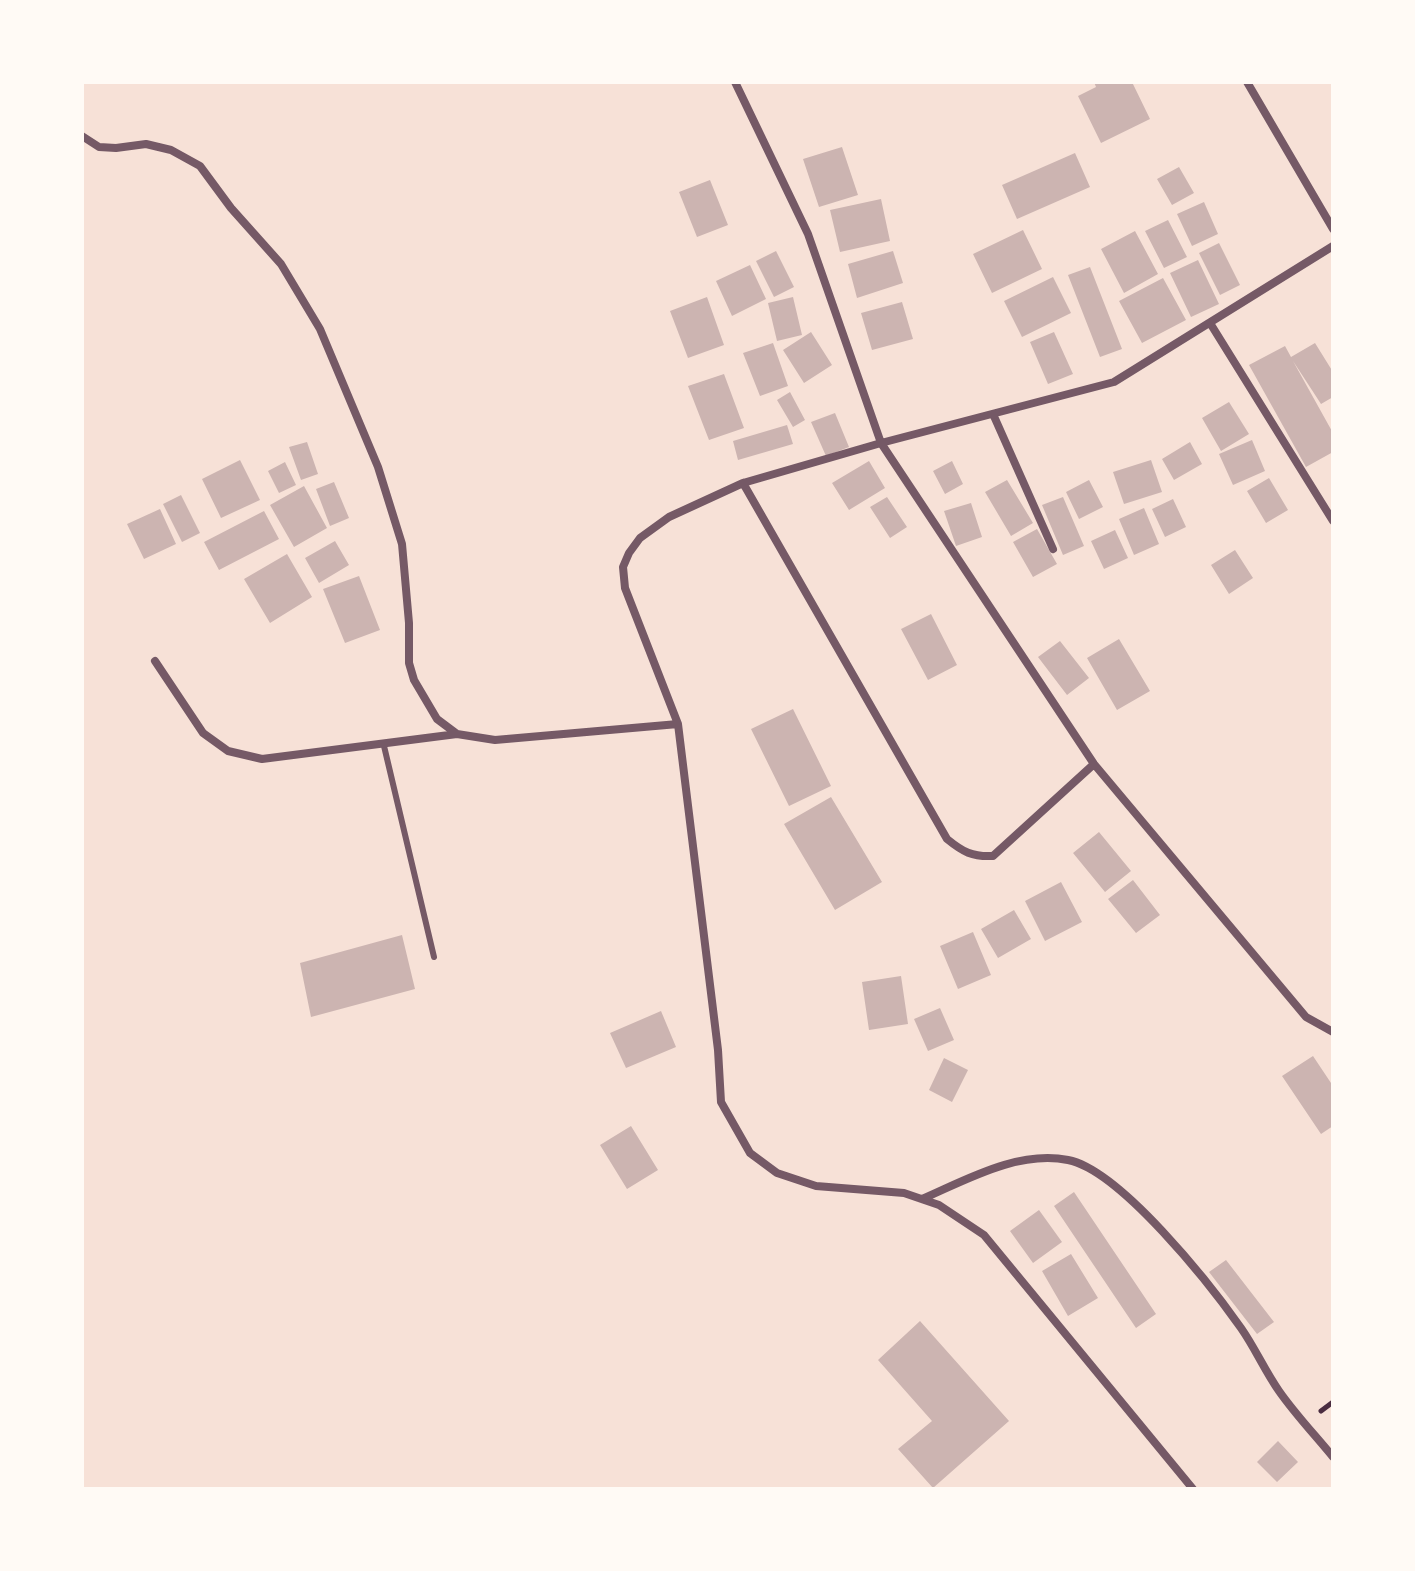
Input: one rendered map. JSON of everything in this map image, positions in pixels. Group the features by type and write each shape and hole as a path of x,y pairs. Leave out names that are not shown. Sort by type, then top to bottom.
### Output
{"street":[{"path":"735,82 808,234 881,443 1094,764 1306,1017 1333,1032"},
{"path":"1247,82 1333,229"},
{"path":"82,136 99,147 146,144 171,150 200,166 231,208 281,264 320,329 378,467 402,544 409,663 414,680 437,719 457,734"},
{"path":"1193,1489 984,1235 939,1205 922,1199 904,1193 816,1186 777,1173 750,1153 721,1102 718,1050 678,724 625,588 623,567 640,538 669,517 743,483 1114,382 1333,246"},
{"path":"1210,323 1333,521"},
{"path":"993,414 1053,549"},
{"path":"743,483 947,839 976,857 993,856 1094,764"},
{"path":"155,661 203,733 228,751 262,759 384,746 457,734 495,740 678,724"},
{"path":"922,1199 997,1167 1036,1159 1069,1160 1110,1181 1160,1228 1242,1328 1279,1390 1333,1457"}],"lane":[{"path":"384,746 434,957"}],"building":[{"path":"1094,82 1132,82 1150,119 1101,143 1078,96 1096,87"},
{"path":"842,147 858,195 819,207 803,159"},
{"path":"1075,153 1090,187 1017,219 1002,185"},
{"path":"1179,167 1194,193 1172,205 1157,179"},
{"path":"710,180 728,225 697,237 679,192"},
{"path":"881,199 890,241 840,252 830,210"},
{"path":"1204,202 1218,234 1192,246 1177,214"},
{"path":"1168,220 1187,257 1164,268 1145,231"},
{"path":"1023,230 1042,269 992,293 973,254"},
{"path":"1135,231 1158,274 1124,293 1101,249"},
{"path":"1219,243 1240,285 1220,295 1199,253"},
{"path":"776,251 794,287 774,297 756,261"},
{"path":"893,251 903,283 857,298 848,264"},
{"path":"1198,260 1219,304 1191,317 1170,273"},
{"path":"750,265 766,299 732,316 716,281"},
{"path":"1090,267 1122,349 1100,357 1068,275"},
{"path":"1053,277 1071,313 1022,337 1004,301"},
{"path":"1163,278 1186,320 1142,343 1119,301"},
{"path":"707,297 724,345 688,358 670,311"},
{"path":"793,297 802,335 777,341 768,303"},
{"path":"902,302 913,339 872,350 861,313"},
{"path":"811,332 832,365 804,383 783,350"},
{"path":"1054,332 1073,374 1048,384 1030,342"},
{"path":"773,343 788,386 760,396 743,353"},
{"path":"1315,343 1333,372 1333,397 1321,404 1293,361 1333,433 1333,452 1306,467 1249,365 1285,346 1291,357"},
{"path":"724,374 744,428 709,440 688,386"},
{"path":"790,392 805,420 793,427 777,400"},
{"path":"1229,402 1249,434 1221,451 1202,418"},
{"path":"835,413 849,447 826,456 811,422"},
{"path":"787,425 793,444 738,460 733,441"},
{"path":"1252,440 1265,471 1233,485 1219,454"},
{"path":"307,442 318,474 301,480 289,447"},
{"path":"1190,442 1202,464 1174,480 1162,459"},
{"path":"240,460 260,500 221,518 202,479"},
{"path":"1151,460 1162,492 1124,504 1113,472"},
{"path":"869,461 885,488 849,510 832,483"},
{"path":"952,461 963,484 945,494 933,471"},
{"path":"285,462 296,485 279,493 268,471"},
{"path":"1269,478 1288,510 1266,523 1247,491"},
{"path":"1007,480 1033,523 1011,536 985,492"},
{"path":"1089,480 1103,507 1079,519 1066,492"},
{"path":"334,482 349,518 330,526 316,489"},
{"path":"304,486 327,528 294,547 270,505"},
{"path":"181,495 200,533 182,542 163,504"},
{"path":"887,497 907,527 890,538 870,507"},
{"path":"1063,497 1084,546 1063,555 1042,505"},
{"path":"1173,499 1186,527 1165,537 1152,509"},
{"path":"971,503 982,537 956,546 944,511"},
{"path":"1144,508 1159,544 1134,555 1119,519"},
{"path":"160,509 176,544 144,559 127,524"},
{"path":"264,511 279,539 219,570 204,542"},
{"path":"1037,529 1057,564 1033,577 1013,542"},
{"path":"1115,530 1128,558 1104,569 1091,541"},
{"path":"335,541 349,565 319,583 305,558"},
{"path":"1235,550 1253,578 1229,594 1211,565"},
{"path":"287,554 312,597 270,623 244,579"},
{"path":"359,576 380,630 345,643 323,589"},
{"path":"931,614 957,665 928,680 901,629"},
{"path":"1119,639 1150,691 1117,710 1087,658"},
{"path":"1060,641 1089,678 1067,695 1038,657"},
{"path":"793,709 831,786 789,806 751,729"},
{"path":"831,797 882,882 835,910 784,824"},
{"path":"1099,832 1131,871 1105,892 1073,853"},
{"path":"1133,880 1160,915 1136,933 1108,899"},
{"path":"1061,882 1082,922 1045,941 1025,901"},
{"path":"1014,910 1031,939 998,958 981,929"},
{"path":"973,932 991,975 958,989 940,946"},
{"path":"402,935 415,989 311,1017 300,963"},
{"path":"901,976 908,1024 869,1030 862,982"},
{"path":"940,1008 954,1040 928,1051 914,1019"},
{"path":"661,1011 676,1047 626,1068 610,1033"},
{"path":"1313,1056 1333,1086 1333,1126 1321,1134 1282,1076"},
{"path":"944,1058 968,1070 952,1102 929,1090"},
{"path":"631,1126 658,1170 627,1189 600,1145"},
{"path":"1074,1192 1156,1314 1136,1328 1054,1206"},
{"path":"1039,1210 1062,1242 1033,1263 1010,1231"},
{"path":"1071,1254 1098,1298 1068,1316 1042,1271"},
{"path":"1226,1260 1274,1322 1257,1334 1209,1272"},
{"path":"920,1321 1009,1421 933,1488 898,1449 932,1421 878,1360"},
{"path":"1278,1441 1298,1462 1277,1482 1257,1462"}]}
